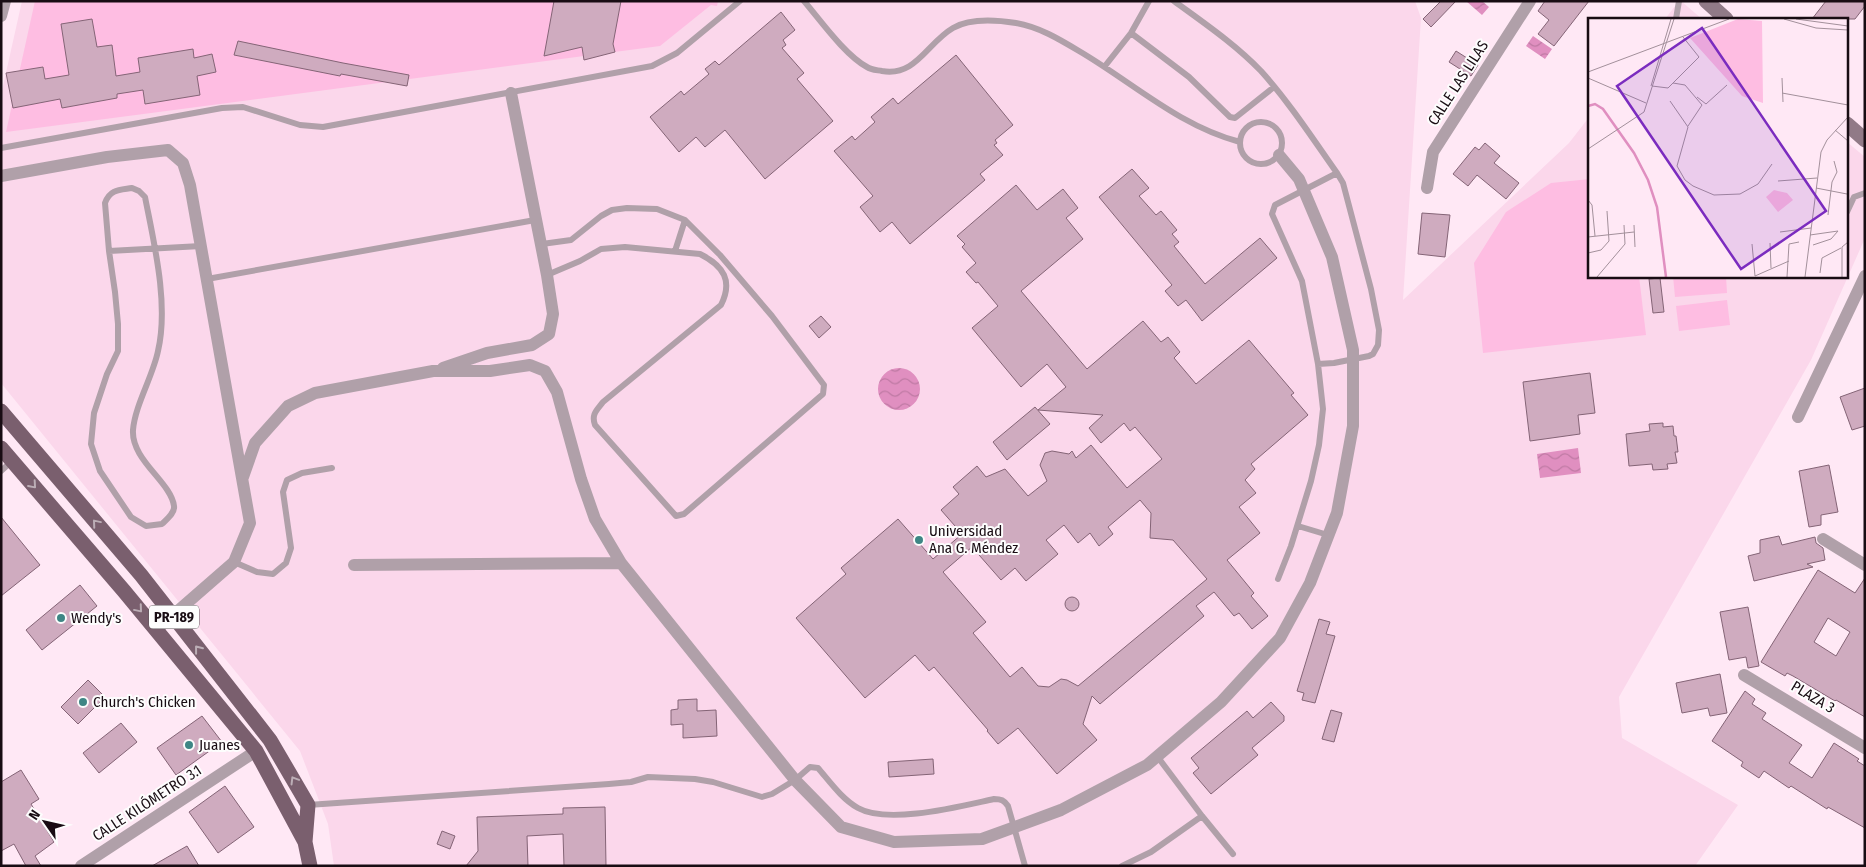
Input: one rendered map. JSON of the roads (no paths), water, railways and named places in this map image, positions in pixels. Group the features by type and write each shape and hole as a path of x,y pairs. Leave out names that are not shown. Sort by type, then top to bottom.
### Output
{"main road":[{"name":"PR-189","path":"1,411 141,575 270,740 308,805 305,842 310,866"},
{"name":"PR-189","path":"1,448 7,466 156,630 256,751 305,842"}],"street":[{"path":"1,16 4,1"},
{"name":"CALLE LAS LILAS","path":"1427,188 1433,152 1530,1"},
{"path":"1706,1 1725,18"},
{"path":"243,479 255,443 288,406 315,392 434,371 487,353 532,345 549,334 553,314 547,275 511,93"},
{"path":"1848,125 1865,140"},
{"path":"1,176 107,157 168,150 183,162 190,184 250,523 234,562 156,630"},
{"path":"434,371 490,371 530,365 545,371 557,392 581,480 595,519 621,563 795,780 841,827 894,842 982,838 1061,810 1147,765 1221,702 1280,638 1310,583 1337,513 1353,426 1354,359 1332,257 1299,179 1279,155"},
{"path":"1798,417 1865,276"},
{"path":"1823,539 1865,565"},
{"path":"354,565 621,563"},
{"name":"PLAZA 3","path":"1744,675 1865,748"},
{"name":"CALLE KILÓMETRO 3.1","path":"81,866 256,751"}],"lane":[{"path":"1,148 222,108 242,107 300,125 323,127 652,66 677,53 740,1"},
{"path":"804,1 849,53 868,68 890,72 910,67 954,28 976,21 1017,23 1050,34 1105,66 1139,91 1185,120 1217,136 1240,142"},
{"path":"1105,66 1131,32 1150,1"},
{"path":"1174,1 1232,44 1260,70 1343,183 1380,330 1378,345 1373,354 1334,363 1318,364"},
{"path":"1676,18 1679,1"},
{"path":"1131,32 1189,77 1230,117 1235,118 1274,87"},
{"path":"1267,122 1280,132 1282,149 1272,162 1255,164 1242,154 1240,142 1244,130 1251,124 1267,122"},
{"path":"1278,579 1298,526 1311,482 1323,409 1318,364 1302,281 1272,214 1275,205 1337,173"},
{"path":"132,188 139,191 145,197 155,248 162,308 162,334 158,353 136,418 134,440 138,451 169,494 174,506 172,514 162,524 146,526 131,517 100,471 91,444 94,413 118,351 117,308 109,251 105,202 108,196 112,191 132,188"},
{"path":"1848,210 1854,197 1865,193"},
{"path":"542,244 570,240 601,216 612,210 627,208 657,210 685,220 720,255 801,352 824,385 823,394 679,516 672,514 595,425 593,414 603,402 721,306 727,294 725,276 708,258 700,254 625,247 601,249 580,261 547,275"},
{"path":"207,279 535,220"},
{"path":"675,251 685,220"},
{"path":"109,251 201,246"},
{"path":"234,562 257,572 274,574 286,563 291,548 282,492 287,480 302,472 332,468"},
{"path":"1298,526 1328,536"},
{"path":"1157,756 1232,854"},
{"path":"308,805 609,784 631,782 648,777 695,779 713,782 762,797 772,794 795,780 810,767 818,768 839,792 860,809 897,815 925,812 994,799 1005,801 1015,827 1025,866"},
{"path":"1122,866 1151,852 1202,816"}],"water":[{"path":"1466,1 1482,1 1489,7 1482,15"},
{"path":"1533,36 1552,49 1545,59 1526,46"},
{"path":"895,368 903,368 914,374 920,389 914,404 903,410 895,410 884,404 878,393 878,385 884,374"},
{"path":"1578,448 1581,473 1540,478 1537,454"}],"place":[{"name":"Universidad Ana G. Méndez","path":"919,540"},
{"name":"Wendy's","path":"61,618"},
{"name":"Church's Chicken","path":"83,702"},
{"name":"Juanes","path":"189,745"}]}
